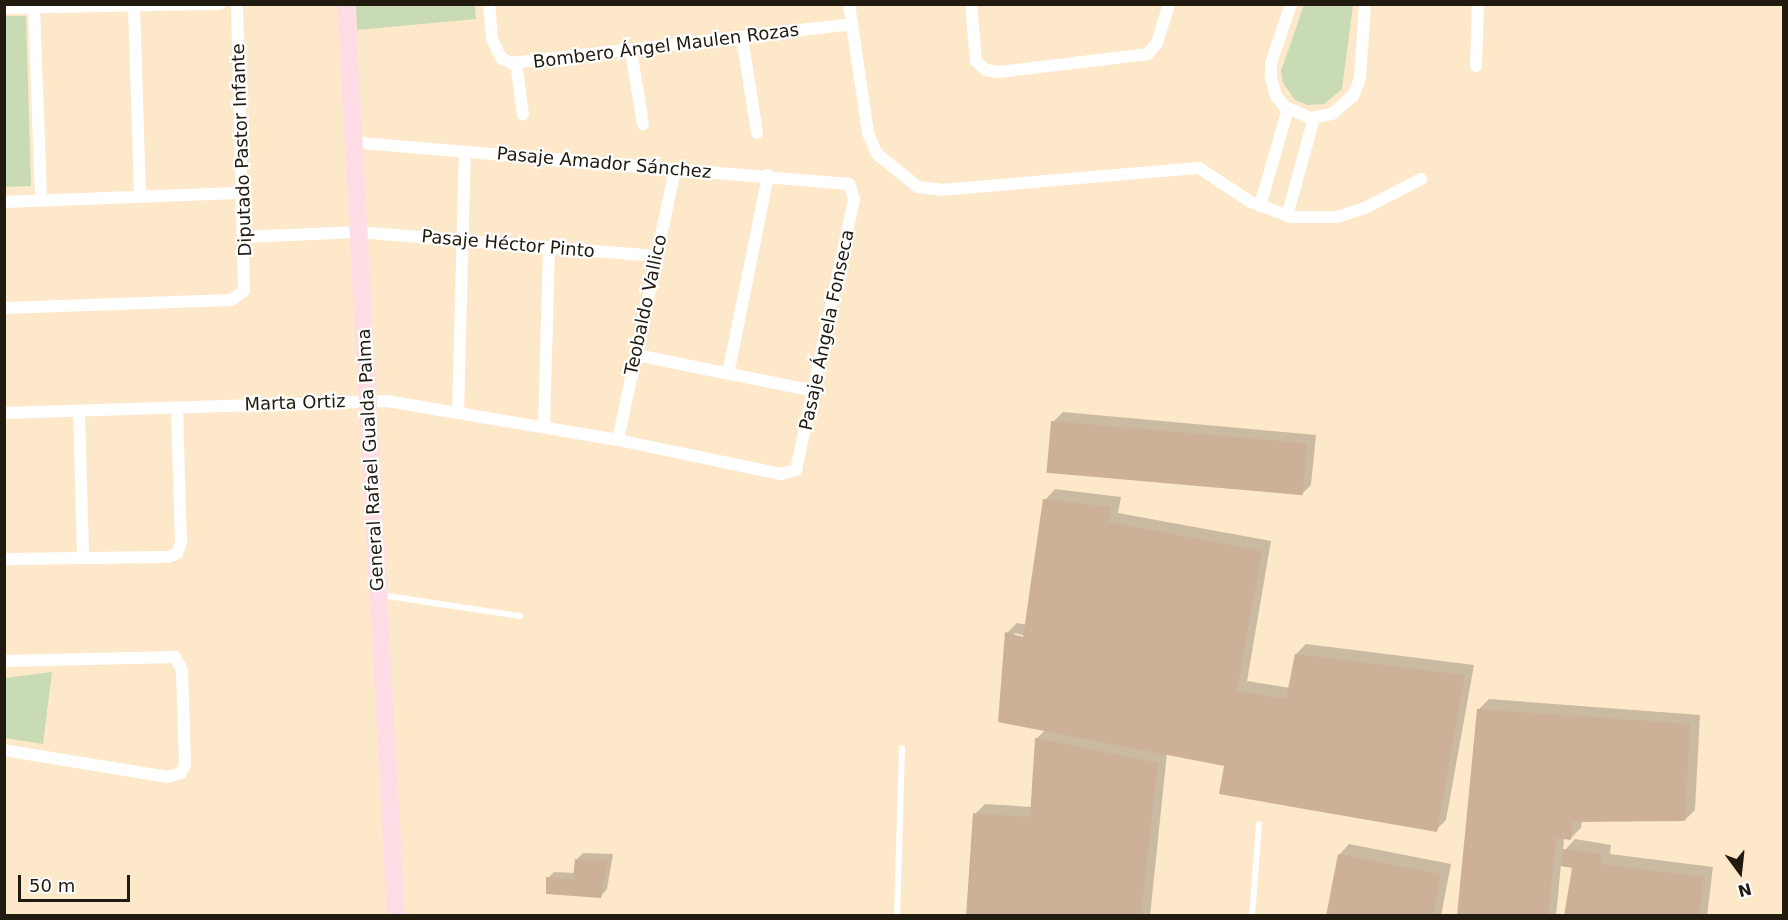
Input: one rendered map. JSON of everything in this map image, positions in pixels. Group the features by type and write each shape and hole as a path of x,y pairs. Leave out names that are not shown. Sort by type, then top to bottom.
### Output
{"main road":[{"name":"General Rafael Gualda Palma","path":"346,4 396,915"}],"street":[{"path":"4,8 220,4"},
{"name":"Diputado Pastor Infante","path":"4,308 231,300 242,294 247,282 237,4"},
{"name":"Bombero Ángel Maulen Rozas","path":"489,4 492,39 501,58 516,62 631,51 852,24"},
{"path":"849,4 868,133 877,154 918,187 941,190 1199,168 1260,206 1287,216 1337,217 1366,207 1420,179"},
{"path":"971,4 976,61 986,70 999,72 1148,54 1157,43 1169,4"},
{"path":"1291,4 1270,70 1276,96 1287,109 1314,118 1341,110 1358,87 1365,4"},
{"path":"1476,66 1478,4"},
{"path":"134,6 140,197"},
{"path":"34,7 41,201"},
{"path":"742,37 758,133"},
{"path":"631,51 643,124"},
{"path":"516,62 524,115"},
{"path":"1260,206 1287,109"},
{"path":"1287,216 1314,118"},
{"name":"Pasaje Amador Sánchez","path":"353,142 675,169 842,180 852,187"},
{"path":"458,413 465,152"},
{"name":"Teobaldo Vallico","path":"618,440 675,169"},
{"path":"728,374 768,175"},
{"name":"Pasaje Ángela Fonseca","path":"793,472 799,463 854,199 852,187"},
{"path":"4,202 243,193"},
{"name":"Pasaje Héctor Pinto","path":"245,237 358,232 657,256"},
{"path":"544,427 549,247"},
{"path":"636,355 814,392"},
{"name":"Marta Ortiz","path":"4,413 369,400 618,440 782,474 793,472"},
{"path":"4,559 168,557 179,550 177,407"},
{"path":"79,411 83,557"},
{"path":"4,661 166,655 178,660 185,760 180,773 168,777 4,750"}],"lane":[{"path":"377,594 520,616"},
{"path":"897,915 902,748"},
{"path":"1252,915 1259,824"}],"green space":[{"path":"356,5 475,5 476,19 357,30"},
{"path":"1304,5 1353,5 1342,89 1324,104 1308,105 1295,100 1283,83 1281,71"},
{"path":"5,16 26,16 31,186 5,187"},
{"path":"52,672 43,744 5,738 5,678"}],"building":[{"path":"1051,421 1307,443 1302,495 1046,473"},
{"path":"1043,499 1111,507 1109,522 1262,551 1237,691 1286,699 1295,654 1465,675 1437,832 1219,794 1224,766 998,722 1005,632 1023,637"},
{"path":"1477,709 1690,724 1685,821 1573,822 1571,840 1556,838 1548,916 1457,916"},
{"path":"1035,738 1158,763 1141,916 966,916 973,813 1030,817"},
{"path":"1563,849 1602,854 1600,864 1704,877 1699,916 1564,916 1572,868 1561,866"},
{"path":"1338,854 1441,874 1433,916 1326,916"},
{"path":"575,859 608,860 601,898 546,894 546,877 573,879"}]}
